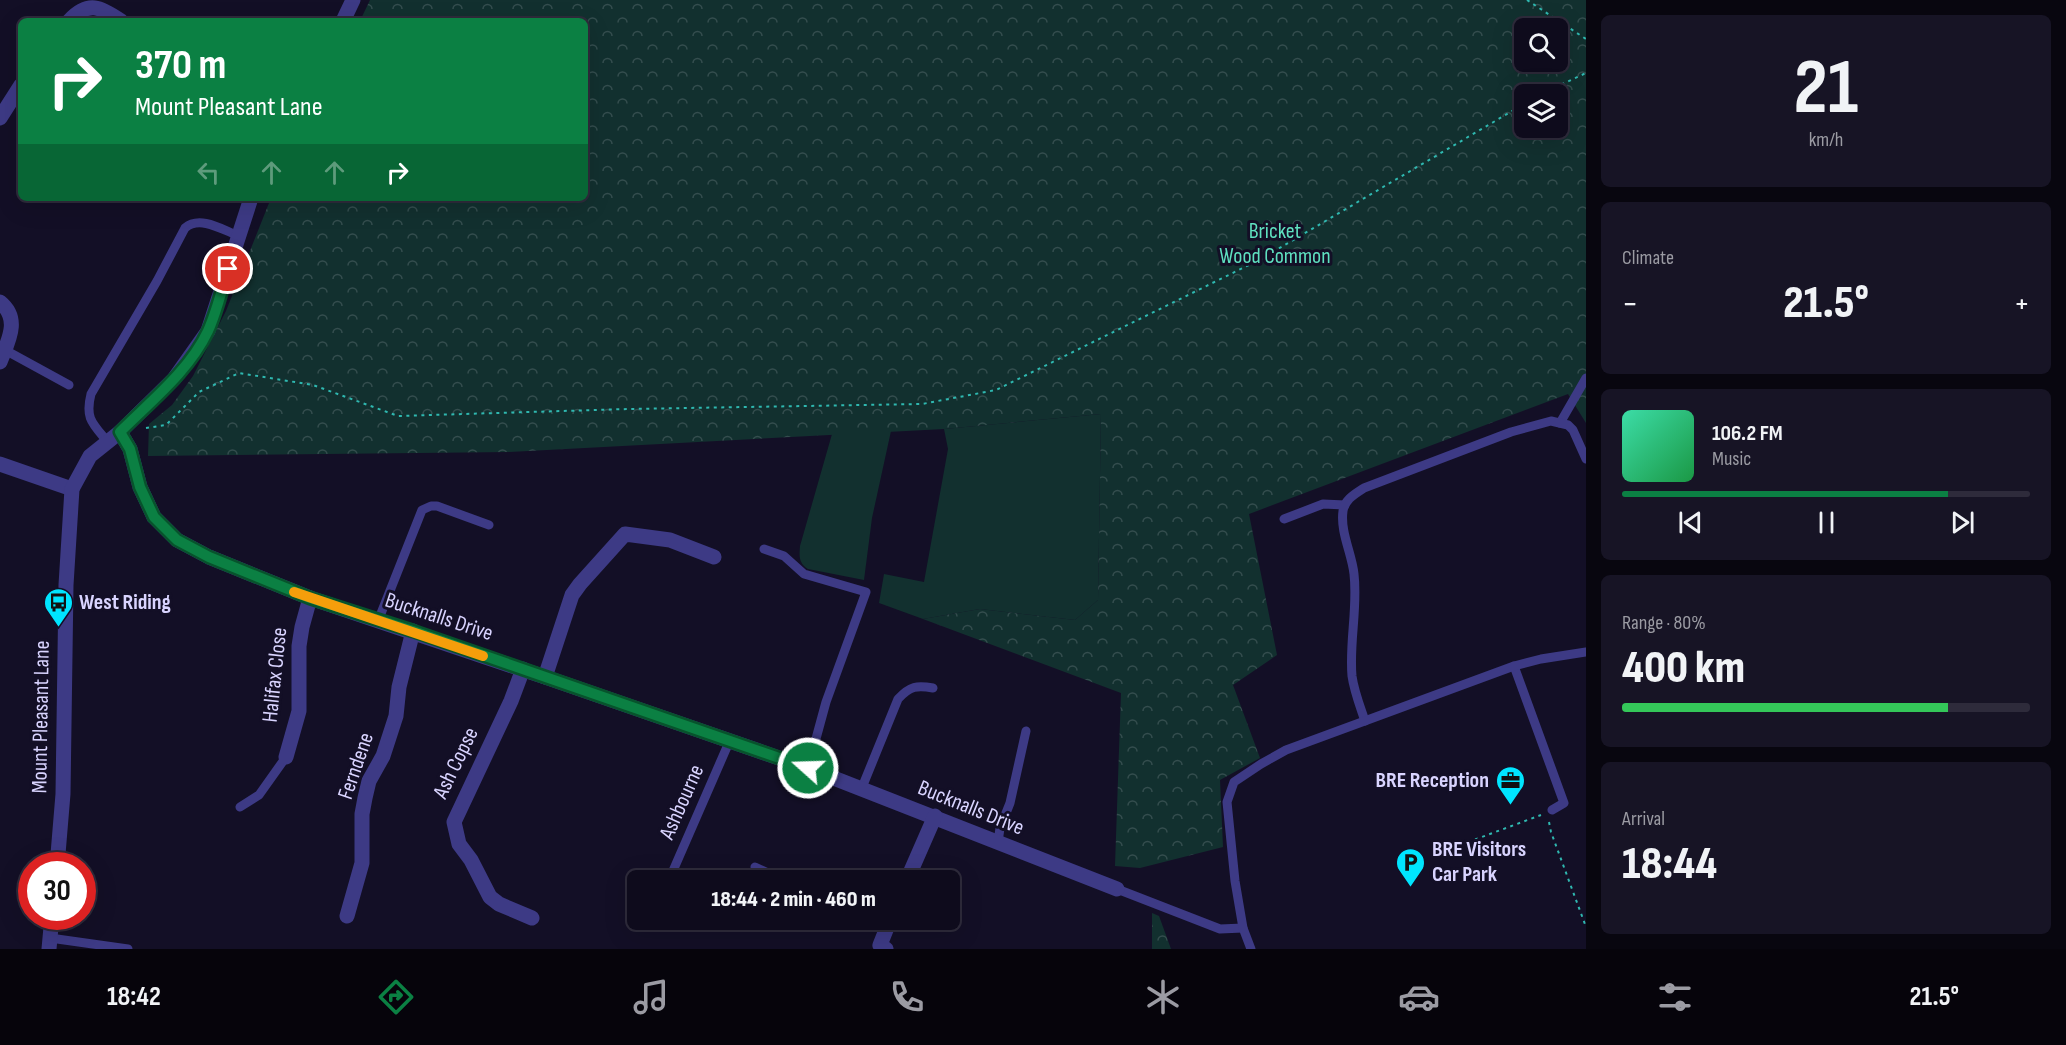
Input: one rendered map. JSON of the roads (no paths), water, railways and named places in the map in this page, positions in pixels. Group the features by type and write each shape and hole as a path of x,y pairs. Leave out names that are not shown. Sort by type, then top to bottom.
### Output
{"street":[{"path":"345,18 354,0"},
{"path":"73,18 82,10 95,7 102,8 117,18"},
{"path":"0,118 18,90"},
{"name":"Mount Pleasant Lane","path":"58,852 63,794 66,585 72,489 90,456 120,432 174,379 208,331 250,201"},
{"path":"0,302 10,315 13,331 2,356"},
{"name":"Bucknalls Drive","path":"120,432 130,449 140,487 154,517 177,540 209,557 310,598 413,631 808,768 1117,889"},
{"path":"0,464 72,489"},
{"path":"545,677 572,595 616,541 625,534 670,540 714,557"},
{"name":"Halifax Close","path":"286,757 299,711 299,646 310,598"},
{"name":"Ferndene","path":"347,916 362,863 362,814 365,798 369,782 383,756 396,716 399,687 413,631"},
{"name":"Ash Copse","path":"523,669 511,701 453,822 459,844 471,860 490,897 499,904 532,918"},
{"path":"911,870 934,816"},
{"path":"881,948 886,930"}],"lane":[{"path":"107,441 90,421 88,407 91,394 185,228 191,223 203,223 238,236"},
{"path":"2,356 69,385"},
{"path":"1560,423 1586,378"},
{"path":"1365,721 1352,677 1357,597 1353,562 1343,527 1343,510 1348,498 1364,488 1511,432 1551,421 1568,425 1573,430 1586,459"},
{"path":"1284,519 1323,504 1345,505"},
{"path":"378,621 422,510 437,506 489,525"},
{"path":"764,549 784,556 804,574 866,592 826,702 808,768"},
{"path":"1251,949 1243,928 1235,881 1227,802 1234,782 1286,750 1514,666 1586,652"},
{"path":"1514,666 1564,803 1552,810"},
{"path":"861,790 898,699 907,689 914,686 933,688"},
{"path":"998,842 1000,828 1010,803 1026,731"},
{"name":"Ashbourne","path":"673,870 730,740"},
{"path":"240,807 259,795 286,757"},
{"path":"755,867 761,870"},
{"path":"1117,889 1220,929 1243,928"},
{"path":"50,943 128,949"}],"place":[{"name":"West Riding","path":"58,628"},
{"name":"BRE Reception","path":"1510,806"},
{"name":"BRE Visitors Car Park","path":"1411,888"}],"park label":[{"name":"Bricket Wood Common","path":"1275,244"}]}
